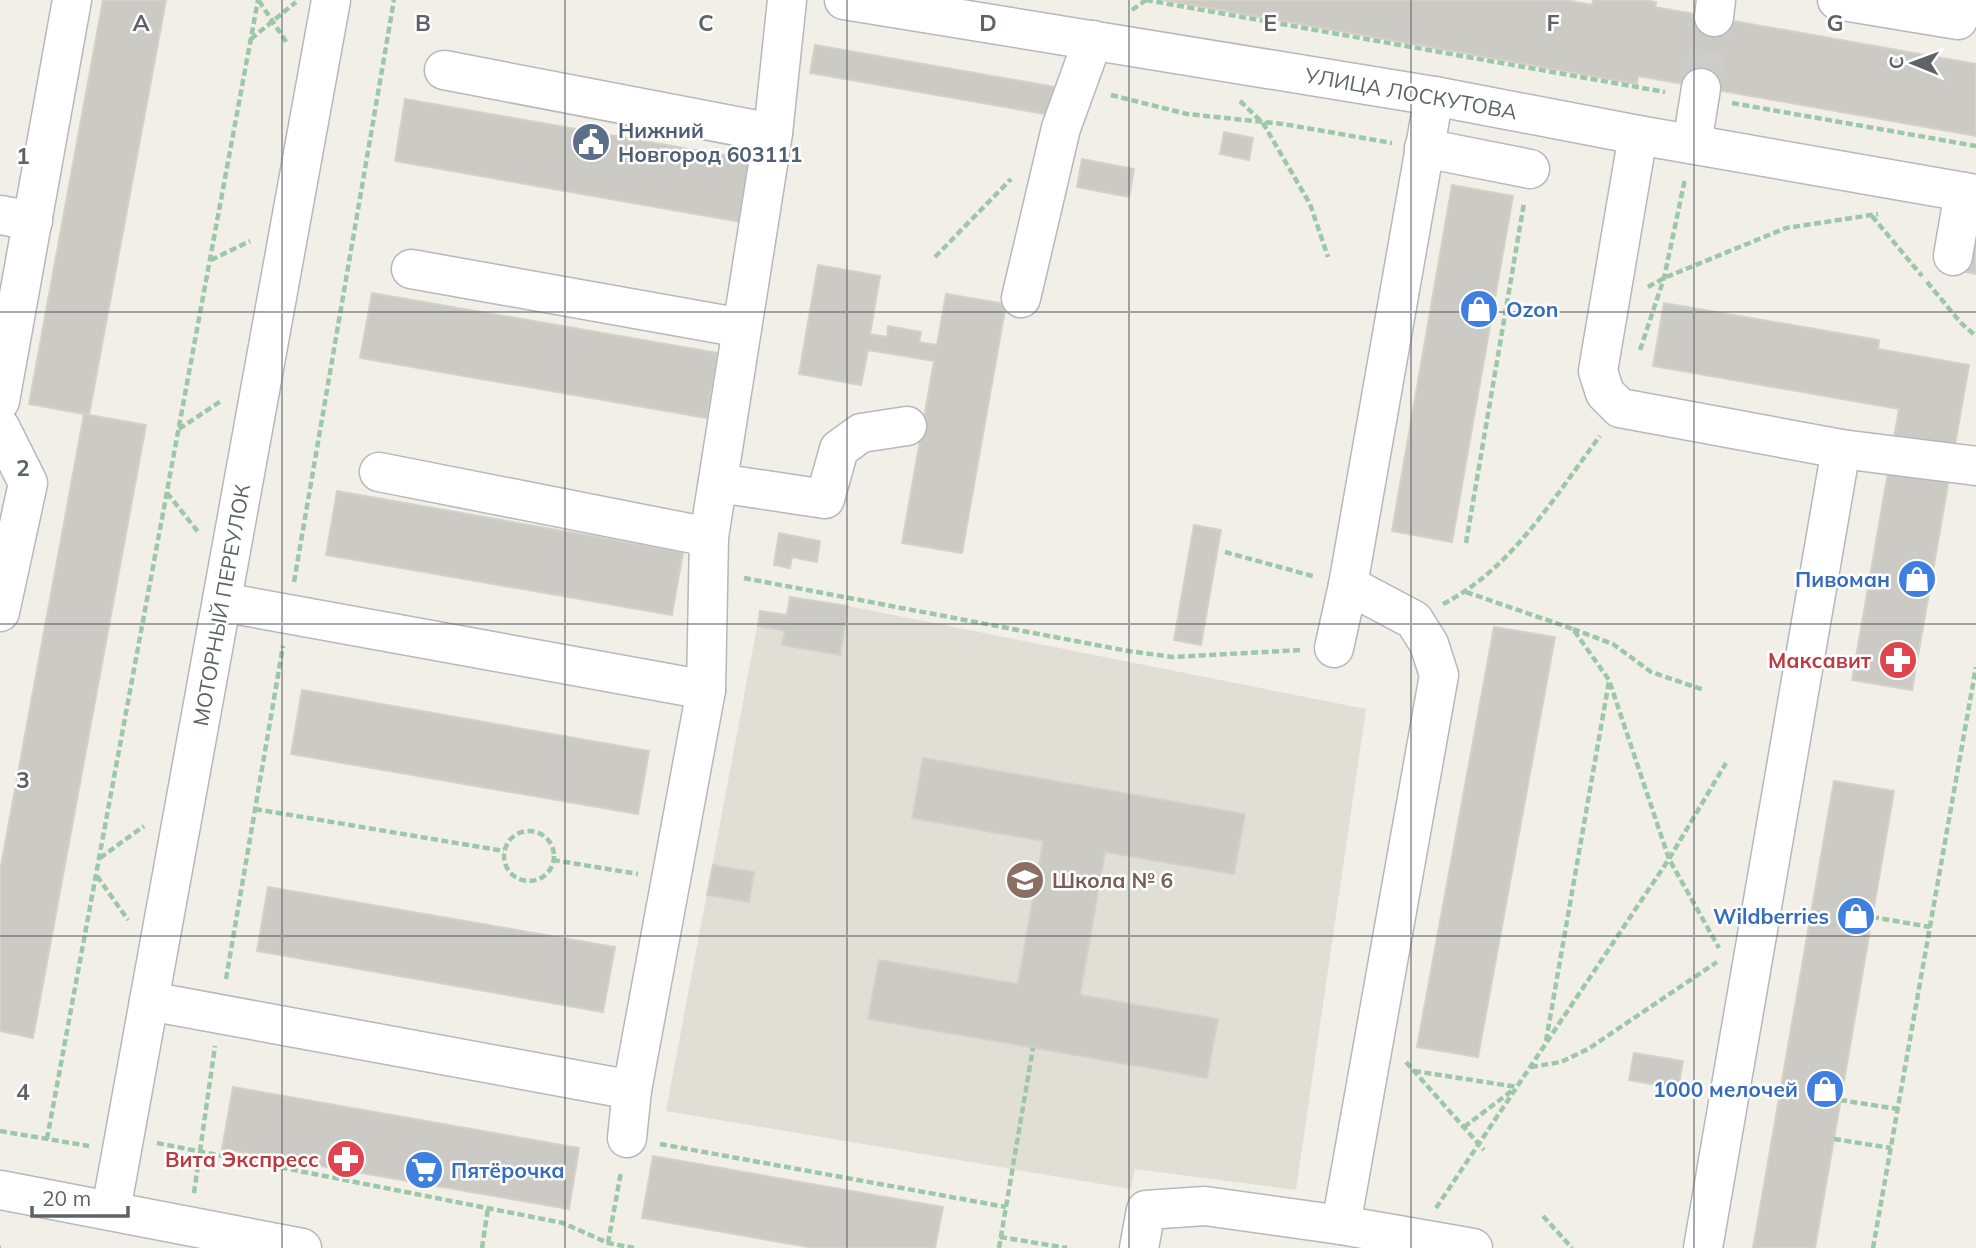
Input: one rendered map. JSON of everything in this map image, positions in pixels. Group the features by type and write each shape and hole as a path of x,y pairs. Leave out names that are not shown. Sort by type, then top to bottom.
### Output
{"street":[{"path":"0,401 17,218 72,0"},
{"name":"МОТОРНЫЙ ПЕРЕУЛОК","path":"111,1210 331,0"},
{"path":"627,1138 632,1090 706,690 709,554 773,133 787,0"},
{"name":"УЛИЦА ЛОСКУТОВА","path":"844,0 1434,96 1970,193"},
{"path":"1837,0 1958,20 1962,0"},
{"path":"1021,298 1061,128 1093,40"},
{"path":"444,70 773,133"},
{"path":"1692,144 1701,93"},
{"path":"1334,648 1348,585 1434,96"},
{"path":"1639,135 1598,371 1605,393 1620,408 1841,449 1976,466"},
{"path":"1424,148 1530,169"},
{"path":"1954,256 1970,193"},
{"path":"411,269 742,328"},
{"path":"718,483 825,499 839,449 862,433 907,426"},
{"path":"0,427 28,483 0,612"},
{"path":"1703,1248 1841,449"},
{"path":"379,472 709,554"},
{"path":"1341,1225 1439,675 1429,644 1414,620 1348,585"},
{"path":"222,602 706,690"},
{"path":"149,1001 632,1090"},
{"path":"0,1190 111,1210 218,1240 302,1248"},
{"path":"1139,1248 1146,1210 1205,1206 1341,1225 1473,1248"}],"path":[{"path":"47,1139 258,0"},
{"path":"251,39 298,0"},
{"path":"1146,0 1701,93 1976,146"},
{"path":"1076,86 1187,114 1424,148"},
{"path":"1233,94 1263,123 1310,204 1328,257"},
{"path":"1638,356 1664,278 1692,144"},
{"path":"1466,543 1530,169"},
{"path":"935,257 1012,178"},
{"path":"1608,310 1664,278 1786,228 1885,212"},
{"path":"1414,620 1466,592 1518,547 1620,408"},
{"path":"1225,552 1348,585"},
{"path":"709,554 1128,651 1173,657 1334,648"},
{"path":"1466,592 1613,644 1651,673 1704,690"},
{"path":"1530,1067 1561,1062 1588,1049 1724,957 1669,859 1609,680 1573,629"},
{"path":"1873,1248 1976,667"},
{"path":"1545,1045 1609,680"},
{"path":"1416,1238 1669,859 1726,763"},
{"path":"255,809 504,851"},
{"path":"538,832 547,839 553,849 553,860 550,871 541,878 530,881 519,879 510,873 505,863 504,851 508,841 517,834 538,832"},
{"path":"553,860 670,880"},
{"path":"1872,917 1930,927"},
{"path":"1376,1027 1484,1150"},
{"path":"999,1248 1033,1048"},
{"path":"1415,1071 1517,1087"},
{"path":"1464,1127 1517,1087"},
{"path":"1840,1100 1898,1109"},
{"path":"0,1131 91,1146 155,1143 563,1223 608,1243 634,1248"},
{"path":"608,1243 627,1138 1006,1207"},
{"path":"1834,1139 1891,1148"},
{"path":"482,1248 488,1208"},
{"path":"1543,1216 1572,1248"},
{"path":"1000,1237 1068,1248"}],"shaded area":[{"name":"Школа № 6","path":"790,597 848,606 1366,709 1296,1190 1135,1169 1131,1189 666,1111 760,611 787,615"}],"building":[{"path":"103,0 166,0 89,415 29,404"},
{"path":"1164,0 1565,0 1592,5 1593,0 1656,2 1655,7 1976,64 1976,136 1638,76 1637,84"},
{"path":"815,45 1061,88 1057,116 810,73"},
{"path":"405,99 752,160 741,222 395,161"},
{"path":"1224,132 1253,138 1249,160 1220,154"},
{"path":"1082,159 1134,169 1129,197 1077,187"},
{"path":"1452,185 1513,196 1452,542 1392,531"},
{"path":"1965,244 1976,246 1976,274 1960,271"},
{"path":"818,265 880,276 870,334 887,337 888,326 921,332 919,342 937,345 946,294 1006,304 962,553 902,543 934,361 868,350 861,385 799,374"},
{"path":"372,293 718,353 707,418 360,358"},
{"path":"1664,303 1879,340 1878,349 1969,365 1912,690 1852,680 1899,409 1653,366"},
{"path":"84,414 146,425 33,1038 0,1031 0,871"},
{"path":"337,491 683,552 672,615 326,555"},
{"path":"1194,525 1221,530 1201,645 1174,640"},
{"path":"779,533 820,541 817,562 792,557 790,568 774,565"},
{"path":"790,597 848,606 840,655 782,645 785,631 758,626 760,611 787,615"},
{"path":"1494,627 1555,637 1478,1057 1417,1047"},
{"path":"302,690 649,751 638,814 291,754"},
{"path":"923,758 1245,814 1234,874 1105,852 1080,995 1218,1019 1207,1078 868,1019 879,960 1018,984 1043,841 912,818"},
{"path":"1834,781 1894,791 1834,1139 1815,1248 1753,1248"},
{"path":"713,865 754,872 749,902 707,895"},
{"path":"268,887 615,947 603,1012 257,951"},
{"path":"1634,1053 1683,1061 1678,1089 1629,1080"},
{"path":"233,1087 579,1148 569,1209 222,1149"},
{"path":"653,1156 943,1207 935,1248 814,1248 642,1218"}],"tunnel":[{"path":"1701,88 1714,17"}],"place":[{"name":"Нижний Новгород 603111","path":"591,142"},
{"name":"Ozon","path":"1479,309"},
{"name":"Пивоман","path":"1917,579"},
{"name":"Максавит","path":"1898,660"},
{"name":"Школа № 6","path":"1025,880"},
{"name":"Wildberries","path":"1856,916"},
{"name":"1000 мелочей","path":"1825,1089"},
{"name":"Вита Экспресс","path":"346,1159"},
{"name":"Пятёрочка","path":"424,1170"}]}
